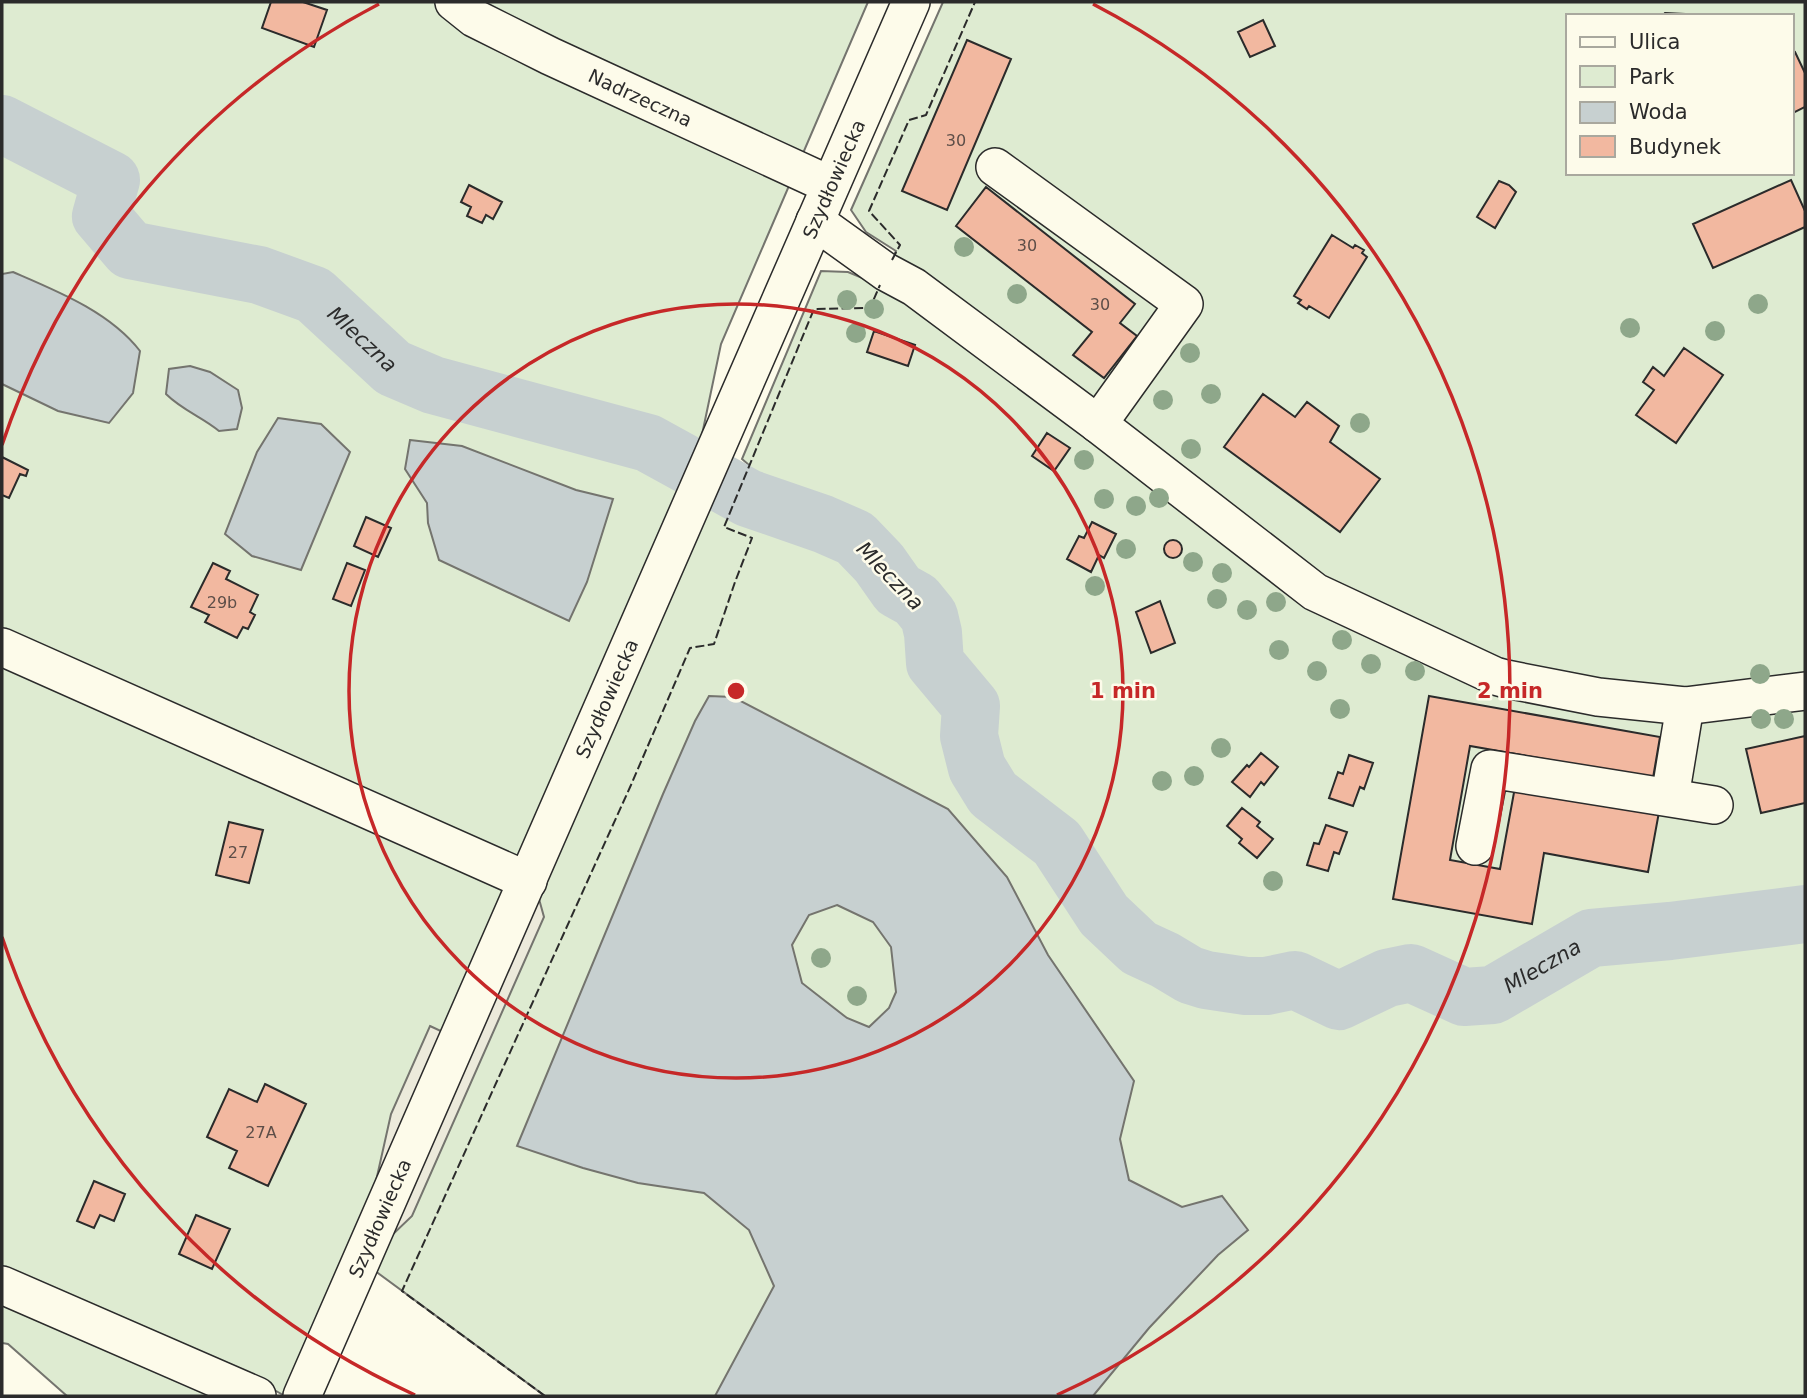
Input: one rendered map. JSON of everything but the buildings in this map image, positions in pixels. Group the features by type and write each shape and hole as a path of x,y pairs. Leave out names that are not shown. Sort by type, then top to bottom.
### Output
{"street":[{"name":"Nadrzeczna","path":"454,2 474,18 550,56 830,185"},
{"name":"Szydłowiecka","path":"302,1396 911,2"},
{"path":"995,167 1184,304 1098,424"},
{"path":"815,221 886,272 914,287 1098,424 1315,592 1495,676 1598,696 1685,706 1805,691"},
{"path":"2,647 528,881"},
{"path":"1670,797 1685,706"},
{"path":"1475,846 1490,769 1714,805"},
{"path":"2,1284 257,1396"}],"green space":[{"path":"2,2 868,2 721,344 699,449 746,472 749,465 742,459 821,271 848,272 879,285 896,251 866,232 851,210 943,2 1805,2 1805,1396 545,1396 367,1265 285,1396 253,1378 2,1270"},
{"path":"2,1303 218,1396 67,1396 8,1344 2,1343"}],"shaded area":[{"path":"539,899 544,917 412,1216 389,1238"},
{"path":"430,1026 443,1032 376,1181 391,1114"}],"water":[{"path":"13,272 82,304 114,325 140,351 133,393 109,423 58,411 2,384 2,274"},
{"path":"190,366 210,372 238,390 242,408 237,429 219,431 166,394 169,369"},
{"path":"278,418 321,424 350,452 301,570 252,556 225,534 257,452"},
{"path":"410,440 462,446 576,490 613,499 587,582 569,621 439,560 428,523 427,503 405,469"},
{"path":"709,696 733,697 948,809 1007,877 1048,955 1134,1081 1120,1139 1129,1180 1182,1207 1222,1196 1248,1230 1218,1255 1149,1328 1093,1396 715,1396 774,1286 749,1230 704,1193 638,1183 517,1146 695,721","holes":["837,905 873,922 891,947 896,992 889,1008 869,1027 847,1018 802,983 792,945 809,915"]}],"waterway":[{"name":"Mleczna","path":"2,124 111,180 101,216 130,250 259,275 314,295 393,368 433,385 648,443 748,498 855,538 879,563 898,590 916,600 929,616 935,663 971,706 969,736 977,768 993,794 1057,843 1104,915 1139,948 1190,975 1246,986 1266,986 1295,980 1339,1001 1387,978 1411,973 1464,997 1493,995 1591,938 1805,914"}],"fence":[{"path":"892,260 900,245 869,211 909,120 926,115 975,2"},
{"path":"545,1396 402,1291 631,785 690,648 714,644 752,538 724,527 814,309 870,308 880,285"}]}
